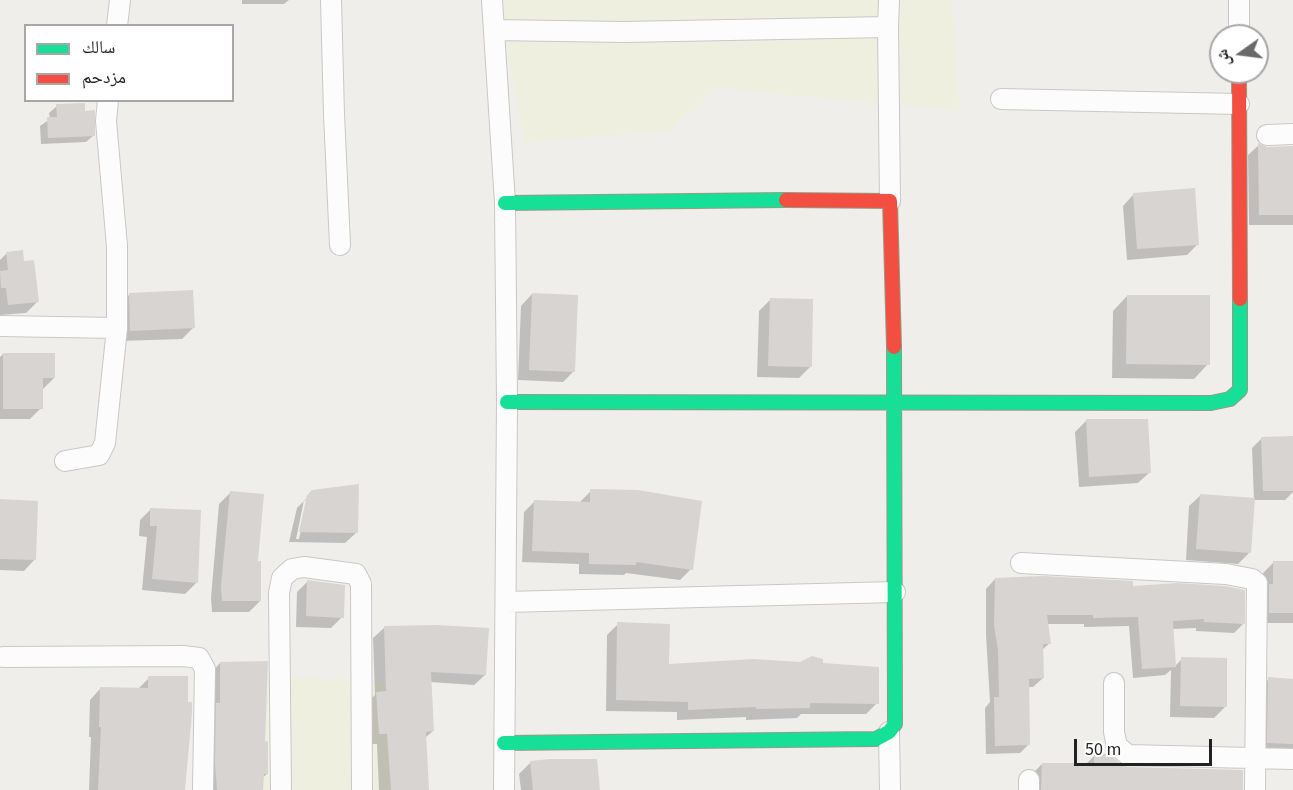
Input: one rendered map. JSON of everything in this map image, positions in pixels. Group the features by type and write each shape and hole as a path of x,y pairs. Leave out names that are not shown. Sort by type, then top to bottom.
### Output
{"street":[{"path":"117,24 120,0"},
{"path":"331,0 333,114 340,245"},
{"path":"492,0 505,203 507,402 504,790"},
{"path":"504,743 876,739 889,732 895,724 895,402 890,201 889,0"},
{"path":"1239,0 1239,24"},
{"path":"494,30 624,32 888,27"},
{"path":"507,402 1211,403 1230,399 1240,390 1239,84"},
{"path":"1001,99 1239,104"},
{"path":"65,461 99,454 105,443 117,328 117,246 106,121 108,102"},
{"path":"1267,135 1293,134"},
{"path":"505,203 840,199 890,201"},
{"path":"0,326 117,328"},
{"path":"1022,563 1226,574 1252,579 1257,583 1255,790"},
{"path":"281,790 279,593 282,578 292,569 304,567 356,574 361,584 362,790"},
{"path":"506,602 895,592"},
{"path":"3,657 183,656 199,658 205,669 203,790"},
{"path":"1114,683 1117,746 1128,755 1293,759"},
{"path":"889,732 890,790"}],"green space":[{"path":"498,0 952,0 960,111 715,88 671,131 524,143"},
{"path":"226,670 424,687 420,790 232,790"}],"building":[{"path":"85,103 85,111 95,110 95,136 48,138 47,117 57,117 56,104"},
{"path":"1258,143 1267,147 1293,146 1293,215 1259,215"},
{"path":"1195,188 1199,245 1137,249 1133,193"},
{"path":"23,250 24,261 34,260 39,302 8,305 6,288 1,288 0,271 8,270 6,252"},
{"path":"193,290 195,328 130,331 129,293"},
{"path":"532,293 578,295 575,372 529,370"},
{"path":"1127,295 1210,295 1210,365 1126,364"},
{"path":"770,298 813,299 812,367 768,366"},
{"path":"3,353 55,353 55,378 43,378 43,409 3,409"},
{"path":"1086,419 1148,419 1151,473 1089,477"},
{"path":"1293,436 1293,491 1263,491 1261,437"},
{"path":"359,484 358,533 299,532 307,495 312,490"},
{"path":"590,489 638,490 702,501 693,570 636,562 636,565 589,564 589,553 532,551 534,500 590,502"},
{"path":"230,491 264,494 258,561 261,561 261,601 222,601 221,586"},
{"path":"1200,494 1255,498 1251,553 1196,549"},
{"path":"0,499 38,501 36,560 0,559"},
{"path":"150,508 201,510 198,583 152,579 157,526 150,526"},
{"path":"1273,561 1293,561 1293,613 1269,613 1269,584 1273,584"},
{"path":"1043,576 1133,581 1133,586 1177,583 1225,586 1245,590 1245,624 1204,622 1204,619 1173,621 1176,667 1142,669 1138,617 1093,618 1093,615 1047,615 1051,644 1043,644 1044,678 1029,679 1030,745 995,746 994,697 999,697 998,650 994,625 995,578"},
{"path":"307,580 345,585 344,618 306,616"},
{"path":"617,622 670,624 669,664 754,659 800,662 812,656 823,659 823,663 879,667 879,704 810,703 810,708 756,709 756,707 688,710 688,702 616,700"},
{"path":"436,625 489,628 486,675 431,672 434,731 426,732 429,790 391,790 387,734 379,734 376,692 386,691 384,626"},
{"path":"1181,657 1227,658 1227,707 1180,706"},
{"path":"268,661 265,742 268,741 268,774 264,774 263,790 217,790 216,703 220,703 220,662"},
{"path":"148,676 188,676 188,702 192,702 192,713 185,790 98,790 100,687 148,688"},
{"path":"1268,677 1293,679 1293,744 1267,743"},
{"path":"1094,754 1109,754 1120,764 1128,767 1243,770 1243,790 1041,790 1042,763 1094,763"},
{"path":"597,759 600,790 533,790 530,761"}],"traffic: fast":[{"path":"505,203 786,200"},
{"path":"507,402 1211,403 1230,399 1240,390 1240,299"},
{"path":"504,743 876,739 889,732 895,724 894,347"}],"traffic: jam":[{"path":"1239,84 1240,299"},
{"path":"786,200 890,201 894,347"}]}
